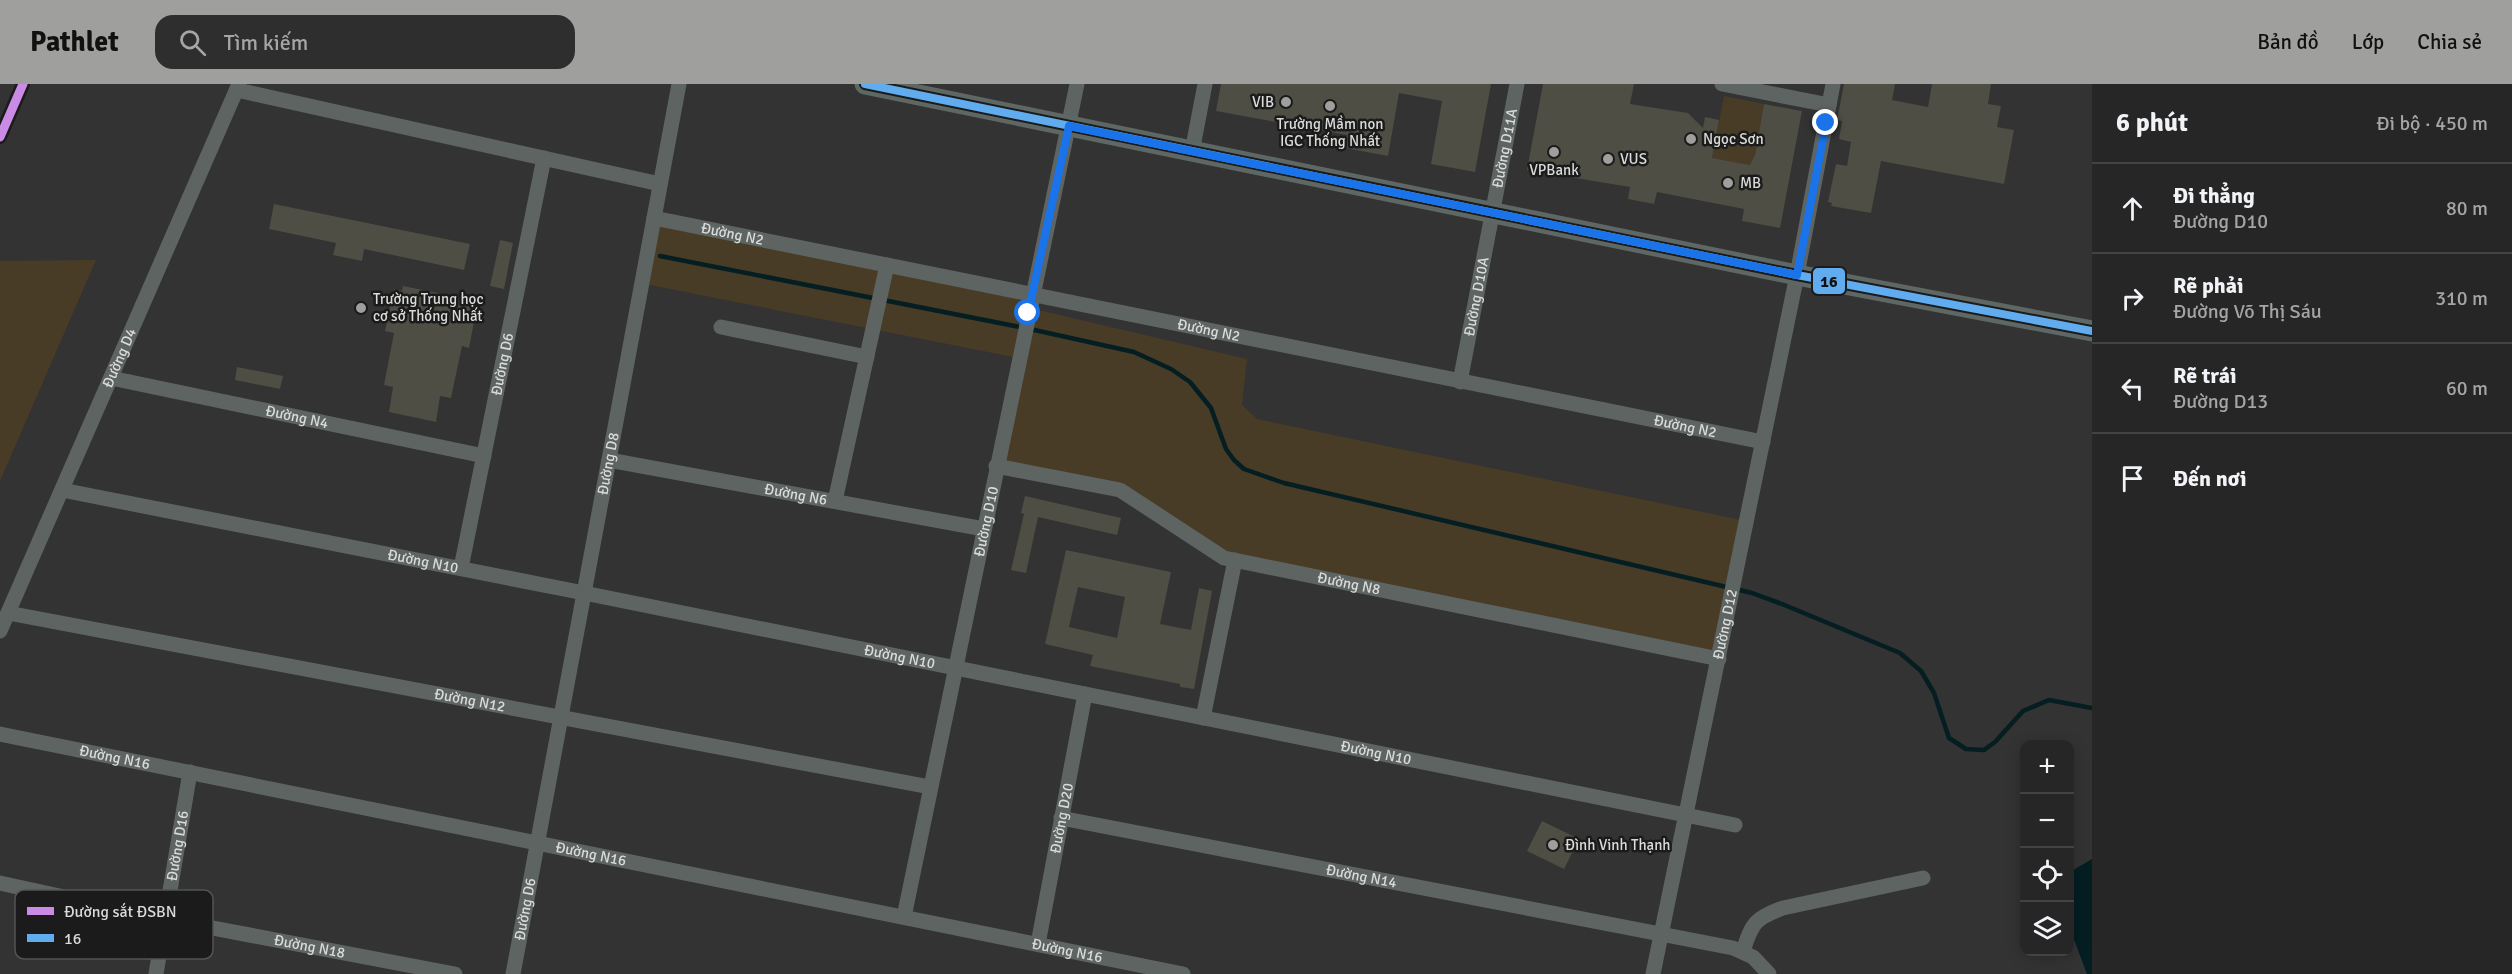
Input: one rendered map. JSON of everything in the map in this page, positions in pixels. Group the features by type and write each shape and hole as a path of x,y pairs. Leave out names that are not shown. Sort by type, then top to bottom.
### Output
{"main road":[{"path":"865,84 933,91 1069,126 1192,152 1797,275 2092,331"}],"street":[{"name":"Đường D8","path":"537,843 679,84"},
{"name":"Đường D10","path":"904,917 1077,84"},
{"path":"1192,152 1205,84"},
{"name":"Đường D11A","path":"1493,212 1517,84"},
{"path":"1722,84 1829,105"},
{"name":"Đường D12","path":"1653,974 1736,579 1833,84"},
{"path":"238,87 660,184"},
{"name":"Đường D4","path":"0,631 238,87"},
{"name":"Đường D6","path":"461,568 544,158"},
{"name":"Đường D10A","path":"1460,382 1493,212"},
{"name":"Đường N2","path":"654,218 1763,442"},
{"path":"835,501 887,265"},
{"path":"721,327 867,357"},
{"name":"Đường N4","path":"111,378 484,456"},
{"name":"Đường N6","path":"609,460 984,528"},
{"name":"Đường N8","path":"996,466 1120,490 1224,558 1719,659"},
{"name":"Đường N10","path":"62,490 461,568 1735,825"},
{"path":"1203,718 1235,560"},
{"name":"Đường N12","path":"8,613 930,788"},
{"name":"Đường D20","path":"1038,944 1085,694"},
{"name":"Đường N16","path":"0,734 1183,974"},
{"name":"Đường D16","path":"170,890 190,772"},
{"name":"Đường N14","path":"1062,818 1743,951"},
{"name":"Đường D6","path":"513,974 537,843"},
{"path":"1769,974 1753,957 1743,951 1750,929 1762,915 1783,908 1923,878"},
{"path":"0,884 28,890"},
{"name":"Đường N18","path":"213,928 455,974"},
{"path":"156,974 158,959"}],"shaded area":[{"path":"1724,96 1764,104 1753,166 1712,158"},
{"path":"656,224 1027,292 1013,357 645,284"},
{"path":"96,260 0,481 0,261"},
{"path":"1034,309 1247,359 1242,405 1257,419 1741,520 1714,652 1226,553 1122,485 1003,462"}],"water":[{"path":"2092,859 2092,974 2087,974 2074,940 2074,870"}],"building":[{"path":"1221,84 1491,84 1475,172 1431,164 1442,101 1399,93 1388,156 1345,148 1347,135 1216,111"},
{"path":"1543,84 1634,84 1630,104 1688,113 1703,128 1705,117 1719,120 1712,158 1750,165 1755,155 1764,104 1802,111 1780,228 1742,221 1744,209 1657,192 1654,204 1628,199 1630,187 1527,170"},
{"path":"1844,84 1895,84 1892,100 1928,107 1932,84 1991,84 1988,104 2001,106 1997,127 2014,130 2004,184 1881,161 1871,213 1831,206 1832,203 1828,202 1836,164 1847,166 1851,142 1839,139 1842,121 1837,120"},
{"path":"274,204 470,244 464,270 364,249 362,261 333,255 336,243 269,229"},
{"path":"500,240 513,243 504,289 490,286"},
{"path":"403,286 478,301 469,348 462,346 451,398 440,396 436,422 389,412 393,387 384,385 394,333 385,331 394,289 402,291"},
{"path":"237,367 283,376 280,389 235,380"},
{"path":"1025,496 1121,518 1117,535 1038,517 1026,573 1011,570 1024,514 1021,513"},
{"path":"1066,550 1171,572 1160,624 1191,630 1199,588 1212,591 1194,689 1180,687 1180,684 1090,666 1093,655 1045,644","holes":["1078,587 1125,597 1117,638 1069,627"]},
{"name":"Đình Vinh Thạnh","path":"1542,821 1579,839 1564,869 1527,851"}],"waterway":[{"path":"660,256 1030,329 1134,352 1171,369 1190,382 1211,408 1226,449 1244,469 1284,483 1752,593 1782,604 1900,653 1921,671 1934,693 1949,738 1966,749 1984,750 1995,742 2023,711 2049,700 2092,708"}],"rail line":[{"name":"ĐSBN","path":"0,137 23,84"}],"transit line":[{"name":"16","path":"865,84 1797,275 2092,331"}],"place":[{"name":"VIB","path":"1286,102"},
{"name":"Trường Mầm non IGC Thống Nhất","path":"1330,106"},
{"name":"Ngọc Sơn","path":"1691,139"},
{"name":"VPBank","path":"1554,152"},
{"name":"VUS","path":"1608,159"},
{"name":"MB","path":"1728,183"},
{"name":"Trường Trung học cơ sở Thống Nhất","path":"361,308"},
{"name":"Đình Vinh Thạnh","path":"1553,845"}],"route":[{"path":"1028,313 1069,126 1797,275 1826,123"}]}
